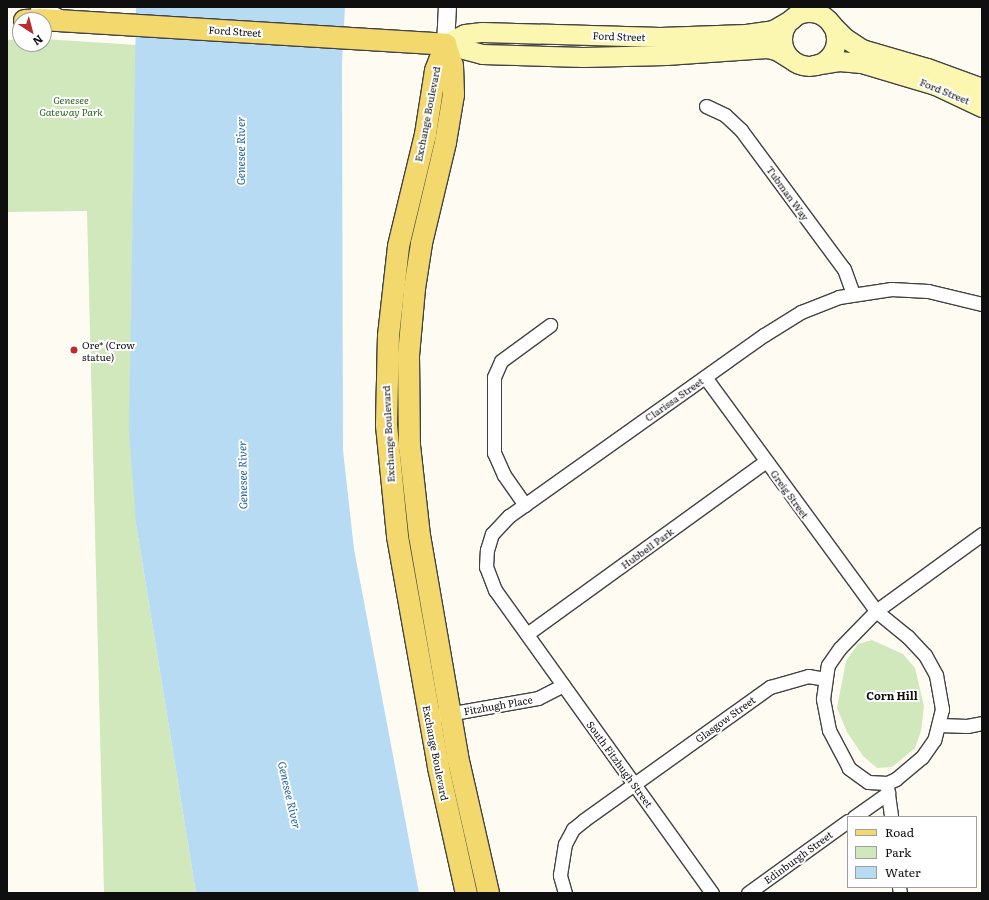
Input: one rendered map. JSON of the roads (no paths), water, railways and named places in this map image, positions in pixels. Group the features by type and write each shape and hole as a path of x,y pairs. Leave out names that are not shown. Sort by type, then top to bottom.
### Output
{"main road":[{"path":"802,13 813,13 827,18 836,39 833,51 823,62 814,65 801,64 792,60 785,49 783,39 785,28 796,15 802,13"},
{"name":"Ford Street","path":"445,44 465,34 482,32 660,37 746,34 773,30 796,15"},
{"name":"Ford Street","path":"827,18 844,38 862,49 933,70 982,88"},
{"name":"Ford Street","path":"52,20 445,44 476,53 638,56 762,48 776,50 792,60"},
{"name":"Exchange Boulevard","path":"445,44 452,65 454,85 443,153 417,265 409,331 407,400 412,489 466,800 488,893"},
{"name":"Exchange Boulevard","path":"445,44 435,70 427,127 398,246 389,313 386,380 386,432 394,514 450,825 466,893"},
{"name":"Ford Street","path":"814,65 839,61 861,63 935,85 982,107"}],"street":[{"path":"40,7 67,20"},
{"path":"445,44 447,7"},
{"name":"Tubman Way","path":"706,106 725,116 741,130 844,269 853,294"},
{"name":"Clarissa Street","path":"528,634 495,590 488,575 486,558 489,541 497,527 525,505 789,319 827,301 853,294 890,289 915,290 982,304"},
{"path":"525,505 504,475 494,453 494,377 501,361 550,326"},
{"name":"Greig Street","path":"705,377 876,611"},
{"name":"Hubbell Park","path":"528,634 766,461"},
{"path":"887,788 868,782 857,776 842,759 826,720 825,679 828,666 840,648 876,611 982,534"},
{"path":"855,816 908,771 922,757 934,740 940,725 942,698 931,665 908,637 876,611"},
{"name":"South Fitzhugh Street","path":"528,634 712,893"},
{"name":"Glasgow Street","path":"565,893 560,875 561,860 565,844 573,829 770,687 808,676 825,679"},
{"name":"Fitzhugh Place","path":"430,718 538,698 563,685"},
{"path":"940,725 966,726 982,723"},
{"path":"887,788 891,816"},
{"name":"Edinburgh Street","path":"748,893 847,822"}],"water":[{"name":"Genesee River","path":"136,7 345,7 342,62 343,450 354,549 419,893 196,893 136,524 129,431"}],"place":[{"name":"Ore* (Crow statue)","path":"74,350"}],"district":[{"name":"Corn Hill","path":"892,695"}],"park label":[{"name":"Genesee Gateway Park","path":"71,104"}]}
